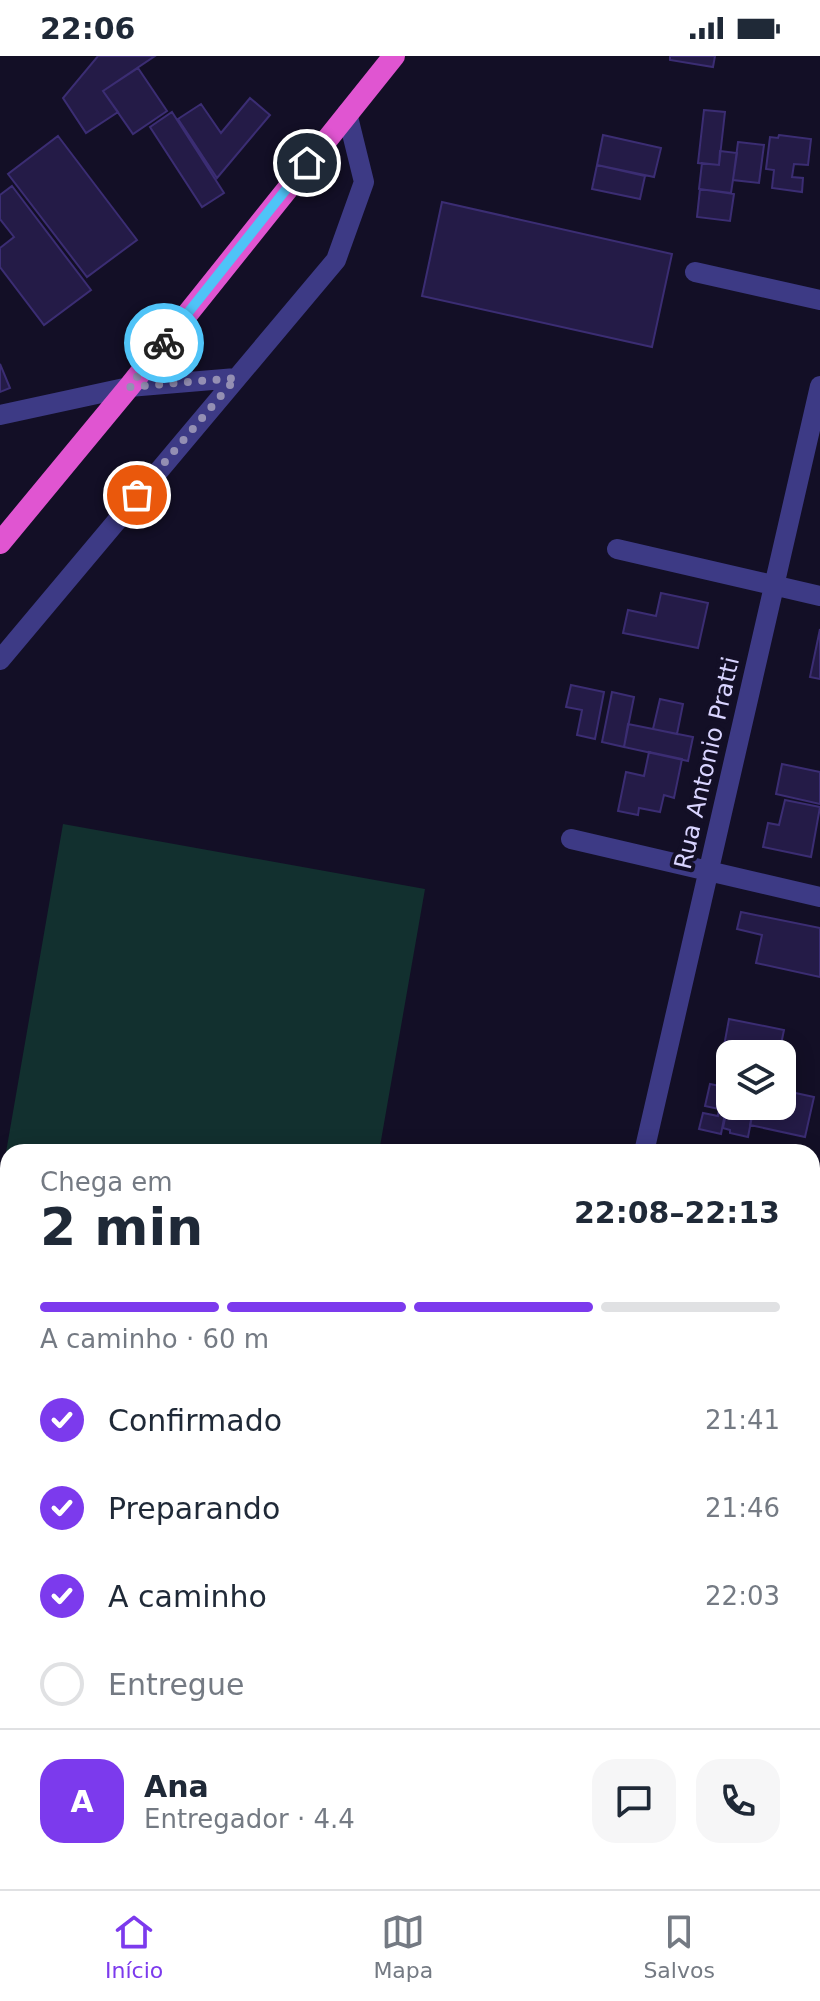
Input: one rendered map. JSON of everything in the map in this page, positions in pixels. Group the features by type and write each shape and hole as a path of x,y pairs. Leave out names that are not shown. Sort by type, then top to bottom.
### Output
{"highway":[{"path":"0,543 394,56"}],"street":[{"path":"0,660 336,260 364,182 347,113"},
{"path":"695,272 820,300"},
{"path":"0,415 129,387 236,378"},
{"name":"Rua Antonio Pratti","path":"650,1144 708,872 820,386"},
{"path":"617,549 820,596"},
{"path":"571,839 820,897"}],"green space":[{"path":"63,824 425,889 380,1144 7,1144"}],"building":[{"path":"98,56 155,56 103,91 118,112 86,133 63,98"},
{"path":"670,56 715,56 713,67 670,60"},
{"path":"138,68 167,111 133,134 103,91"},
{"path":"250,98 270,115 217,178 178,119 201,104 221,133"},
{"path":"704,110 725,112 719,165 698,163"},
{"path":"172,112 224,193 202,207 150,127"},
{"path":"603,135 661,148 654,177 597,165"},
{"path":"779,135 811,139 808,165 794,164 792,177 803,178 802,192 772,188 774,170 766,169 770,137 778,138"},
{"path":"58,136 137,240 87,277 8,174"},
{"path":"738,142 764,145 759,183 733,180"},
{"path":"720,151 737,153 731,193 699,189 702,163 719,165"},
{"path":"597,165 645,176 640,199 592,189"},
{"path":"12,186 91,290 44,325 0,267 0,248 14,237 0,219 0,195"},
{"path":"700,189 734,194 730,221 697,217"},
{"path":"442,202 672,254 652,347 422,296"},
{"path":"0,364 10,388 0,392"},
{"path":"661,593 708,603 698,648 623,633 628,610 656,616"},
{"path":"820,629 820,679 810,677"},
{"path":"571,685 604,692 595,739 577,735 582,710 566,707"},
{"path":"612,692 634,697 624,747 602,742"},
{"path":"660,699 683,704 677,734 653,729"},
{"path":"628,724 693,737 688,761 624,747"},
{"path":"649,752 682,759 674,798 664,795 660,812 639,808 638,815 618,811 626,772 644,776"},
{"path":"782,764 820,772 820,804 776,794"},
{"path":"785,800 820,807 811,857 763,847 768,823 779,825"},
{"path":"741,912 820,928 820,977 756,963 762,935 737,929"},
{"path":"729,1019 784,1030 782,1040 725,1040"},
{"path":"710,1084 716,1085 716,1108 705,1106"},
{"path":"796,1093 814,1097 805,1137 750,1125 751,1120 796,1120"},
{"path":"703,1113 716,1116 716,1120 724,1120 721,1134 699,1129"},
{"path":"725,1120 751,1120 748,1137 723,1128"}],"way so far":[{"path":"137,495 236,378 129,387 164,343"}],"route":[{"path":"164,343 307,163"}]}
